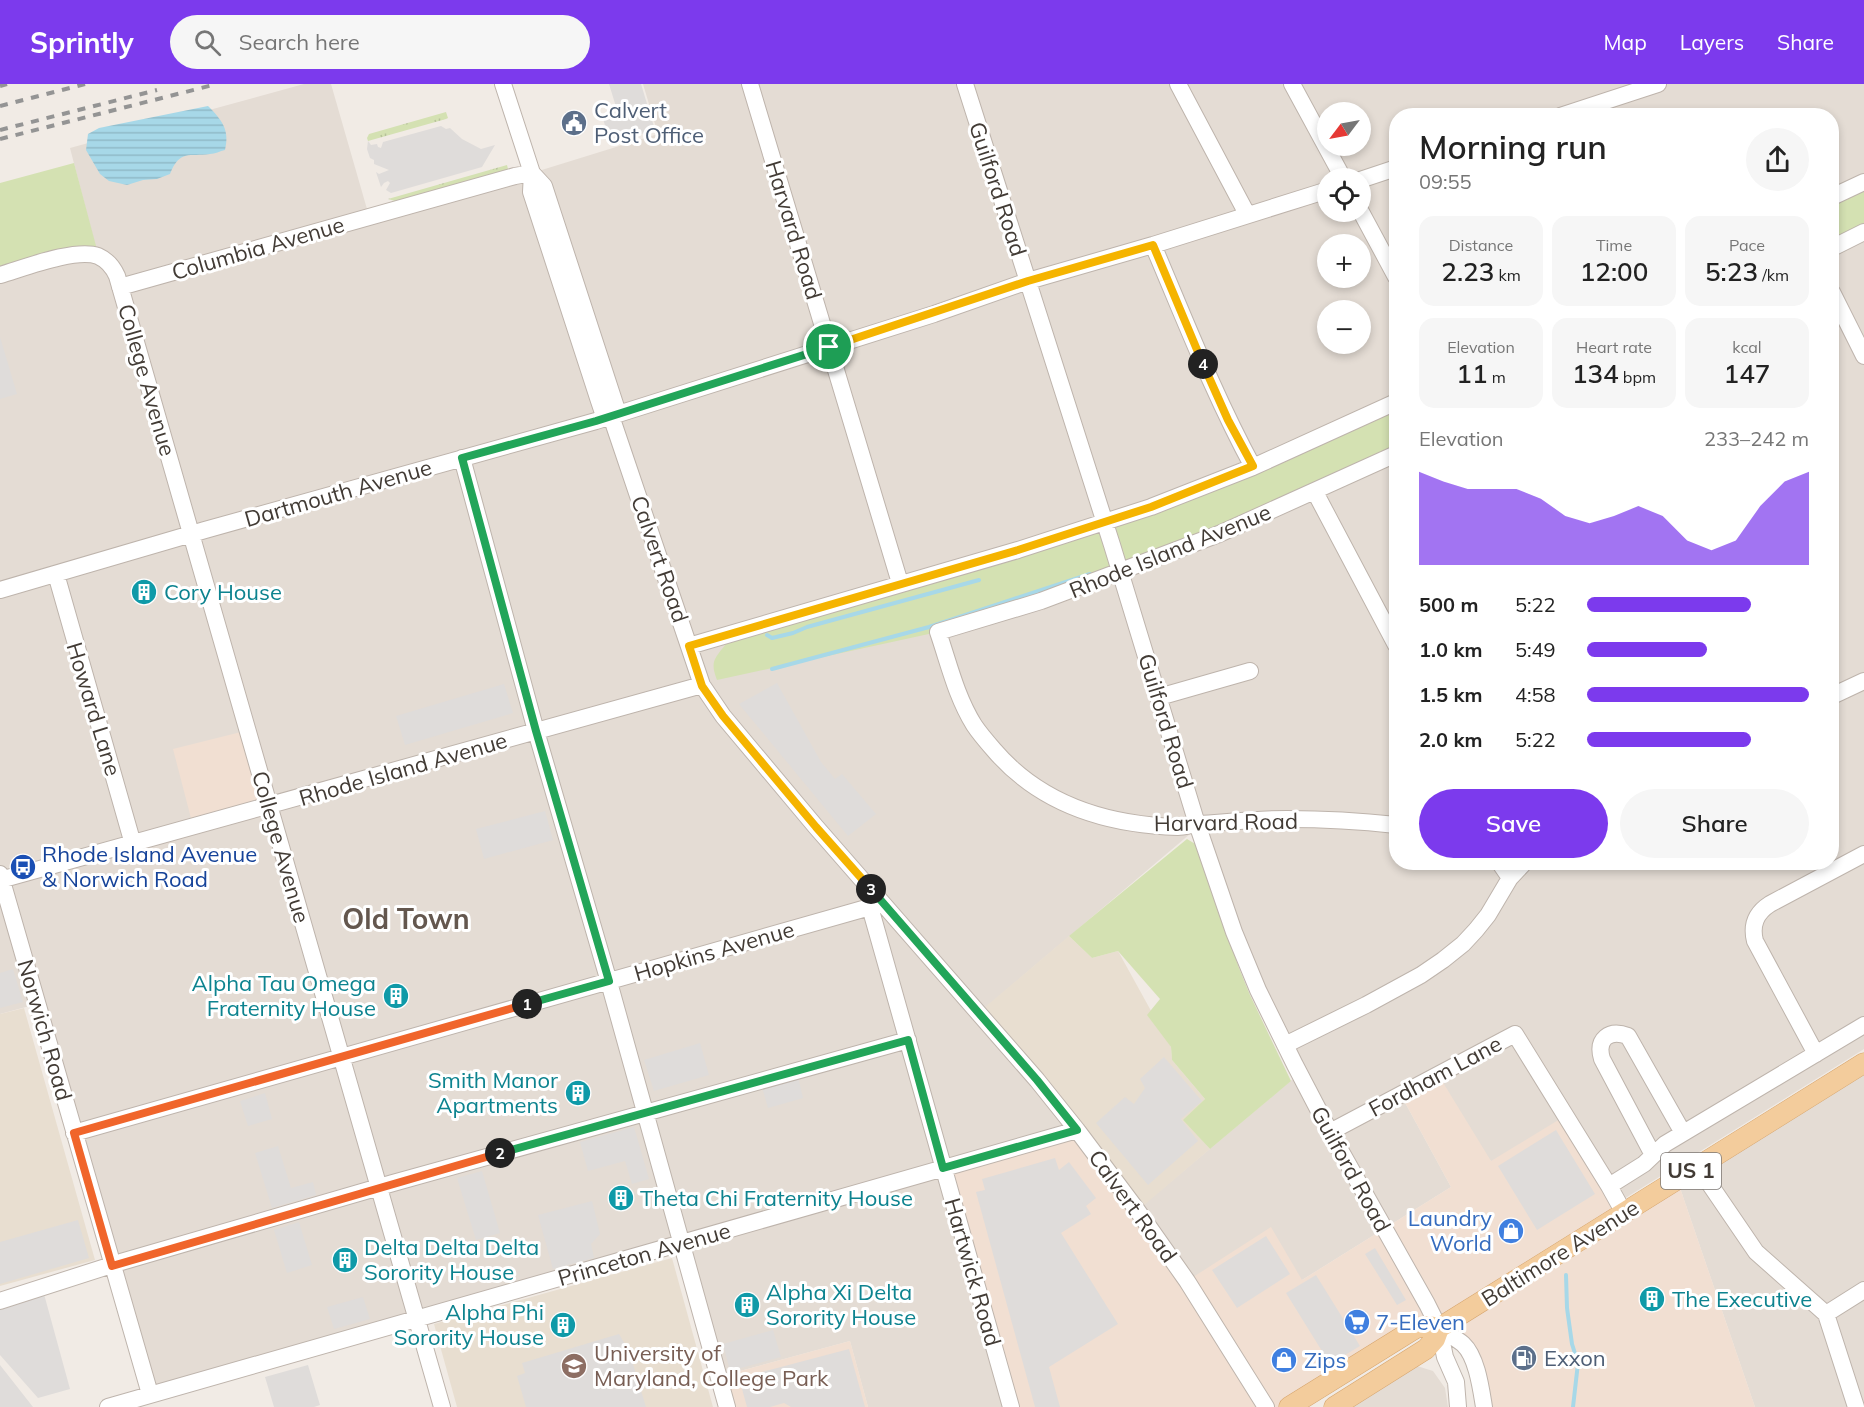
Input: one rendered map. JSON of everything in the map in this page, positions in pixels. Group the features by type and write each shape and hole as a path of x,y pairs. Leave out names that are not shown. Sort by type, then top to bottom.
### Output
{"main road":[{"name":"Baltimore Avenue","path":"1334,1407 1426,1349 1435,1339 1439,1328 1864,1063"},
{"name":"Baltimore Avenue","path":"1289,1407 1416,1328 1429,1326 1439,1328"}],"street":[{"name":"Calvert Road","path":"502,84 532,173 531,192 602,410 611,416 702,686 723,716 816,827 873,901 1037,1080 1077,1130 1187,1281 1266,1407"},
{"name":"Harvard Road","path":"750,84 900,583"},
{"name":"Guilford Road","path":"965,84 1197,824 1236,938 1258,990 1330,1132 1439,1328"},
{"path":"1178,84 1247,214"},
{"path":"1292,84 1338,168"},
{"path":"1584,108 1658,84"},
{"path":"1371,176 1389,170"},
{"name":"Columbia Avenue","path":"120,287 338,224 509,177 532,173"},
{"path":"1839,194 1864,182"},
{"name":"Dartmouth Avenue","path":"0,591 192,534 611,416 1028,281 1153,245 1317,193"},
{"path":"1366,222 1389,264"},
{"path":"1839,244 1864,232"},
{"path":"1153,245 1210,382 1253,466"},
{"path":"0,275 69,256 90,255 99,257 113,268 120,287"},
{"name":"College Avenue","path":"120,287 442,1407"},
{"path":"1839,306 1864,356"},
{"name":"Rhode Island Avenue","path":"689,646 964,566 1187,494 1389,405"},
{"name":"Rhode Island Avenue","path":"938,632 1041,602 1120,573 1219,534 1389,457"},
{"path":"462,458 536,731 609,981 727,1407"},
{"path":"1314,492 1389,632"},
{"name":"Howard Lane","path":"56,574 133,843"},
{"name":"Harvard Road","path":"938,632 959,696 972,722 1001,758 1020,776 1059,801 1100,817 1180,827 1287,819 1389,825"},
{"path":"1159,697 1251,671"},
{"path":"1839,693 1864,681"},
{"name":"Rhode Island Avenue","path":"0,878 269,807 702,686"},
{"path":"1839,867 1864,854"},
{"path":"1504,870 1510,878"},
{"path":"1285,1045 1366,1005 1421,975 1443,960 1476,930 1518,870"},
{"path":"1816,1054 1781,992 1755,941 1753,932 1754,923 1762,909 1834,870"},
{"name":"Norwich Road","path":"0,878 150,1394"},
{"name":"Hopkins Avenue","path":"74,1133 609,981 873,901"},
{"name":"Hartwick Road","path":"873,901 908,1040 1011,1407"},
{"name":"Baltimore Avenue","path":"1609,1186 1644,1164 1683,1134 1864,1025"},
{"path":"1653,1155 1602,1059 1601,1042 1606,1036 1619,1033 1628,1036 1683,1134"},
{"name":"Fordham Lane","path":"1330,1132 1515,1034 1624,1213"},
{"path":"0,1301 379,1188 908,1040"},
{"name":"Princeton Avenue","path":"108,1407 1077,1130"},
{"path":"1698,1167 1756,1252 1826,1314 1856,1407"},
{"path":"1826,1314 1864,1290"},
{"path":"1439,1328 1445,1357 1456,1382 1458,1407"},
{"path":"1439,1328 1467,1349 1479,1381 1484,1407"}],"shaded area":[{"path":"304,84 331,84 369,216 532,173 658,134 643,84 1864,84 1864,1049 1619,1202 1491,1161 1402,1097 1451,1187 1302,1280 1187,1281 1137,1210 1299,1074 1197,828 979,1013 1077,1130 1011,1407 868,1407 850,1341 718,1377 682,1244 150,1394 37,1004 0,1014 0,275 98,256 70,148"},
{"path":"609,84 641,84 655,130 610,143 602,115 617,110"},
{"path":"441,126 446,129 450,128 462,139 481,149 495,145 482,167 391,193 386,190 390,183 388,181 381,187 376,172 379,174 389,170 374,164 367,149 368,141 371,145 377,144 381,148 383,142"},
{"path":"0,337 17,394 0,399"},
{"path":"777,683 821,762 835,779 842,774 876,814 848,836 739,704"},
{"path":"504,684 513,713 405,745 396,716"},
{"path":"249,730 269,807 193,826 173,749"},
{"path":"545,811 553,840 484,859 476,829"},
{"path":"1069,936 1092,958 1118,951 1171,1047 1172,1060 1205,1099 1184,1120 1210,1149 1143,1206 984,1008"},
{"path":"13,969 23,1002 0,1008 0,973"},
{"path":"24,1008 95,1260 0,1286 0,1014"},
{"path":"700,1043 709,1075 654,1091 644,1060"},
{"path":"1164,1057 1202,1101 1181,1119 1198,1141 1148,1185 1096,1123 1125,1097 1134,1104 1145,1088 1140,1079"},
{"path":"1864,1071 1864,1407 1755,1407 1679,1185"},
{"path":"1439,1076 1491,1161 1565,1116 1624,1213 1679,1185 1755,1407 1484,1407 1467,1349 1429,1326 1289,1407 1011,1407 943,1168 1077,1130 1187,1281 1271,1227 1302,1280 1451,1187 1402,1097"},
{"path":"798,1077 803,1098 768,1108 762,1087"},
{"path":"265,1093 272,1119 248,1126 240,1101"},
{"path":"634,1127 649,1179 632,1184 625,1161 588,1171 580,1142"},
{"path":"1556,1130 1595,1194 1537,1230 1498,1166"},
{"path":"278,1146 291,1188 313,1182 316,1195 272,1208 255,1153"},
{"path":"1055,1158 1059,1170 1069,1162 1096,1198 1086,1206 1091,1214 1061,1233 1118,1324 1049,1367 1060,1407 1035,1407 976,1192 985,1190 982,1179"},
{"path":"482,1171 500,1233 476,1240 457,1178"},
{"path":"592,1201 600,1234 591,1244 594,1258 553,1269 538,1215"},
{"path":"78,1220 89,1258 0,1284 0,1242"},
{"path":"299,1222 312,1265 287,1273 274,1230"},
{"path":"1266,1236 1290,1274 1237,1308 1212,1270"},
{"path":"1375,1248 1406,1300 1397,1305 1365,1254"},
{"name":"University of Maryland, College Park","path":"672,1258 713,1407 457,1407 434,1324"},
{"path":"1316,1275 1360,1346 1330,1364 1286,1293"},
{"path":"44,1294 70,1389 38,1398 0,1355 0,1308"},
{"path":"363,1297 370,1319 334,1329 327,1307"},
{"path":"773,1330 781,1357 730,1371 723,1344"},
{"path":"619,1334 629,1351 646,1407 526,1407 517,1376 525,1373 522,1363"},
{"path":"850,1341 868,1407 727,1407 718,1377"},
{"path":"849,1349 865,1407 791,1407 784,1403 770,1407 747,1407 739,1378"},
{"path":"0,1365 33,1407 0,1407"},
{"path":"308,1365 320,1405 274,1407 265,1377"},
{"path":"1417,1366 1433,1371 1445,1388 1448,1407 1350,1407"}],"green space":[{"path":"446,112 448,118 446,119 368,141 369,134"},
{"path":"74,163 99,257 0,275 0,183"},
{"path":"507,165 508,169 505,171 395,201 388,199"},
{"path":"1864,181 1864,231 1839,244 1839,194"},
{"path":"1389,405 1389,457 1315,492 938,632 717,680 714,661 726,644 901,587 1018,555"},
{"path":"1187,839 1197,845 1239,968 1291,1081 1210,1149 1183,1120 1205,1099 1172,1060 1171,1047 1147,1015 1160,999 1118,951 1092,958 1069,936"}],"water":[{"path":"208,106 226,131 225,150 212,154 182,157 170,174 157,179 127,185 109,181 100,174 86,150 88,134 99,128"}],"waterway":[{"path":"772,669 929,627 1090,574"},
{"path":"767,635 772,638 793,633 807,627 979,580"},
{"path":"1566,1275 1567,1308 1572,1344 1578,1363 1573,1407"}],"railway":[{"path":"0,86 7,84"},
{"path":"0,106 85,84"},
{"path":"0,139 217,84"},
{"path":"0,130 157,90"}],"place":[{"name":"Calvert Post Office","path":"574,123"},
{"name":"Cory House","path":"144,592"},
{"name":"Rhode Island Avenue & Norwich Road","path":"23,867"},
{"name":"Alpha Tau Omega Fraternity House","path":"396,996"},
{"name":"Smith Manor Apartments","path":"578,1093"},
{"name":"Theta Chi Fraternity House","path":"621,1198"},
{"name":"Laundry World","path":"1511,1231"},
{"name":"Delta Delta Delta Sorority House","path":"345,1260"},
{"name":"The Executive","path":"1652,1299"},
{"name":"Alpha Xi Delta Sorority House","path":"747,1305"},
{"name":"7-Eleven","path":"1357,1322"},
{"name":"Alpha Phi Sorority House","path":"563,1325"},
{"name":"Exxon","path":"1524,1358"},
{"name":"Zips","path":"1284,1360"},
{"name":"University of Maryland, College Park","path":"574,1366"}],"district":[{"name":"Old Town","path":"406,919"}],"route":[{"path":"1153,245 1210,382 1253,466 1151,507 1018,550 689,646 702,686 723,716 816,827 1037,1080 1077,1130 943,1168 908,1040 393,1183 112,1266 74,1133 609,981 536,731 462,458 596,421 829,347 1028,281 1153,245"}]}
